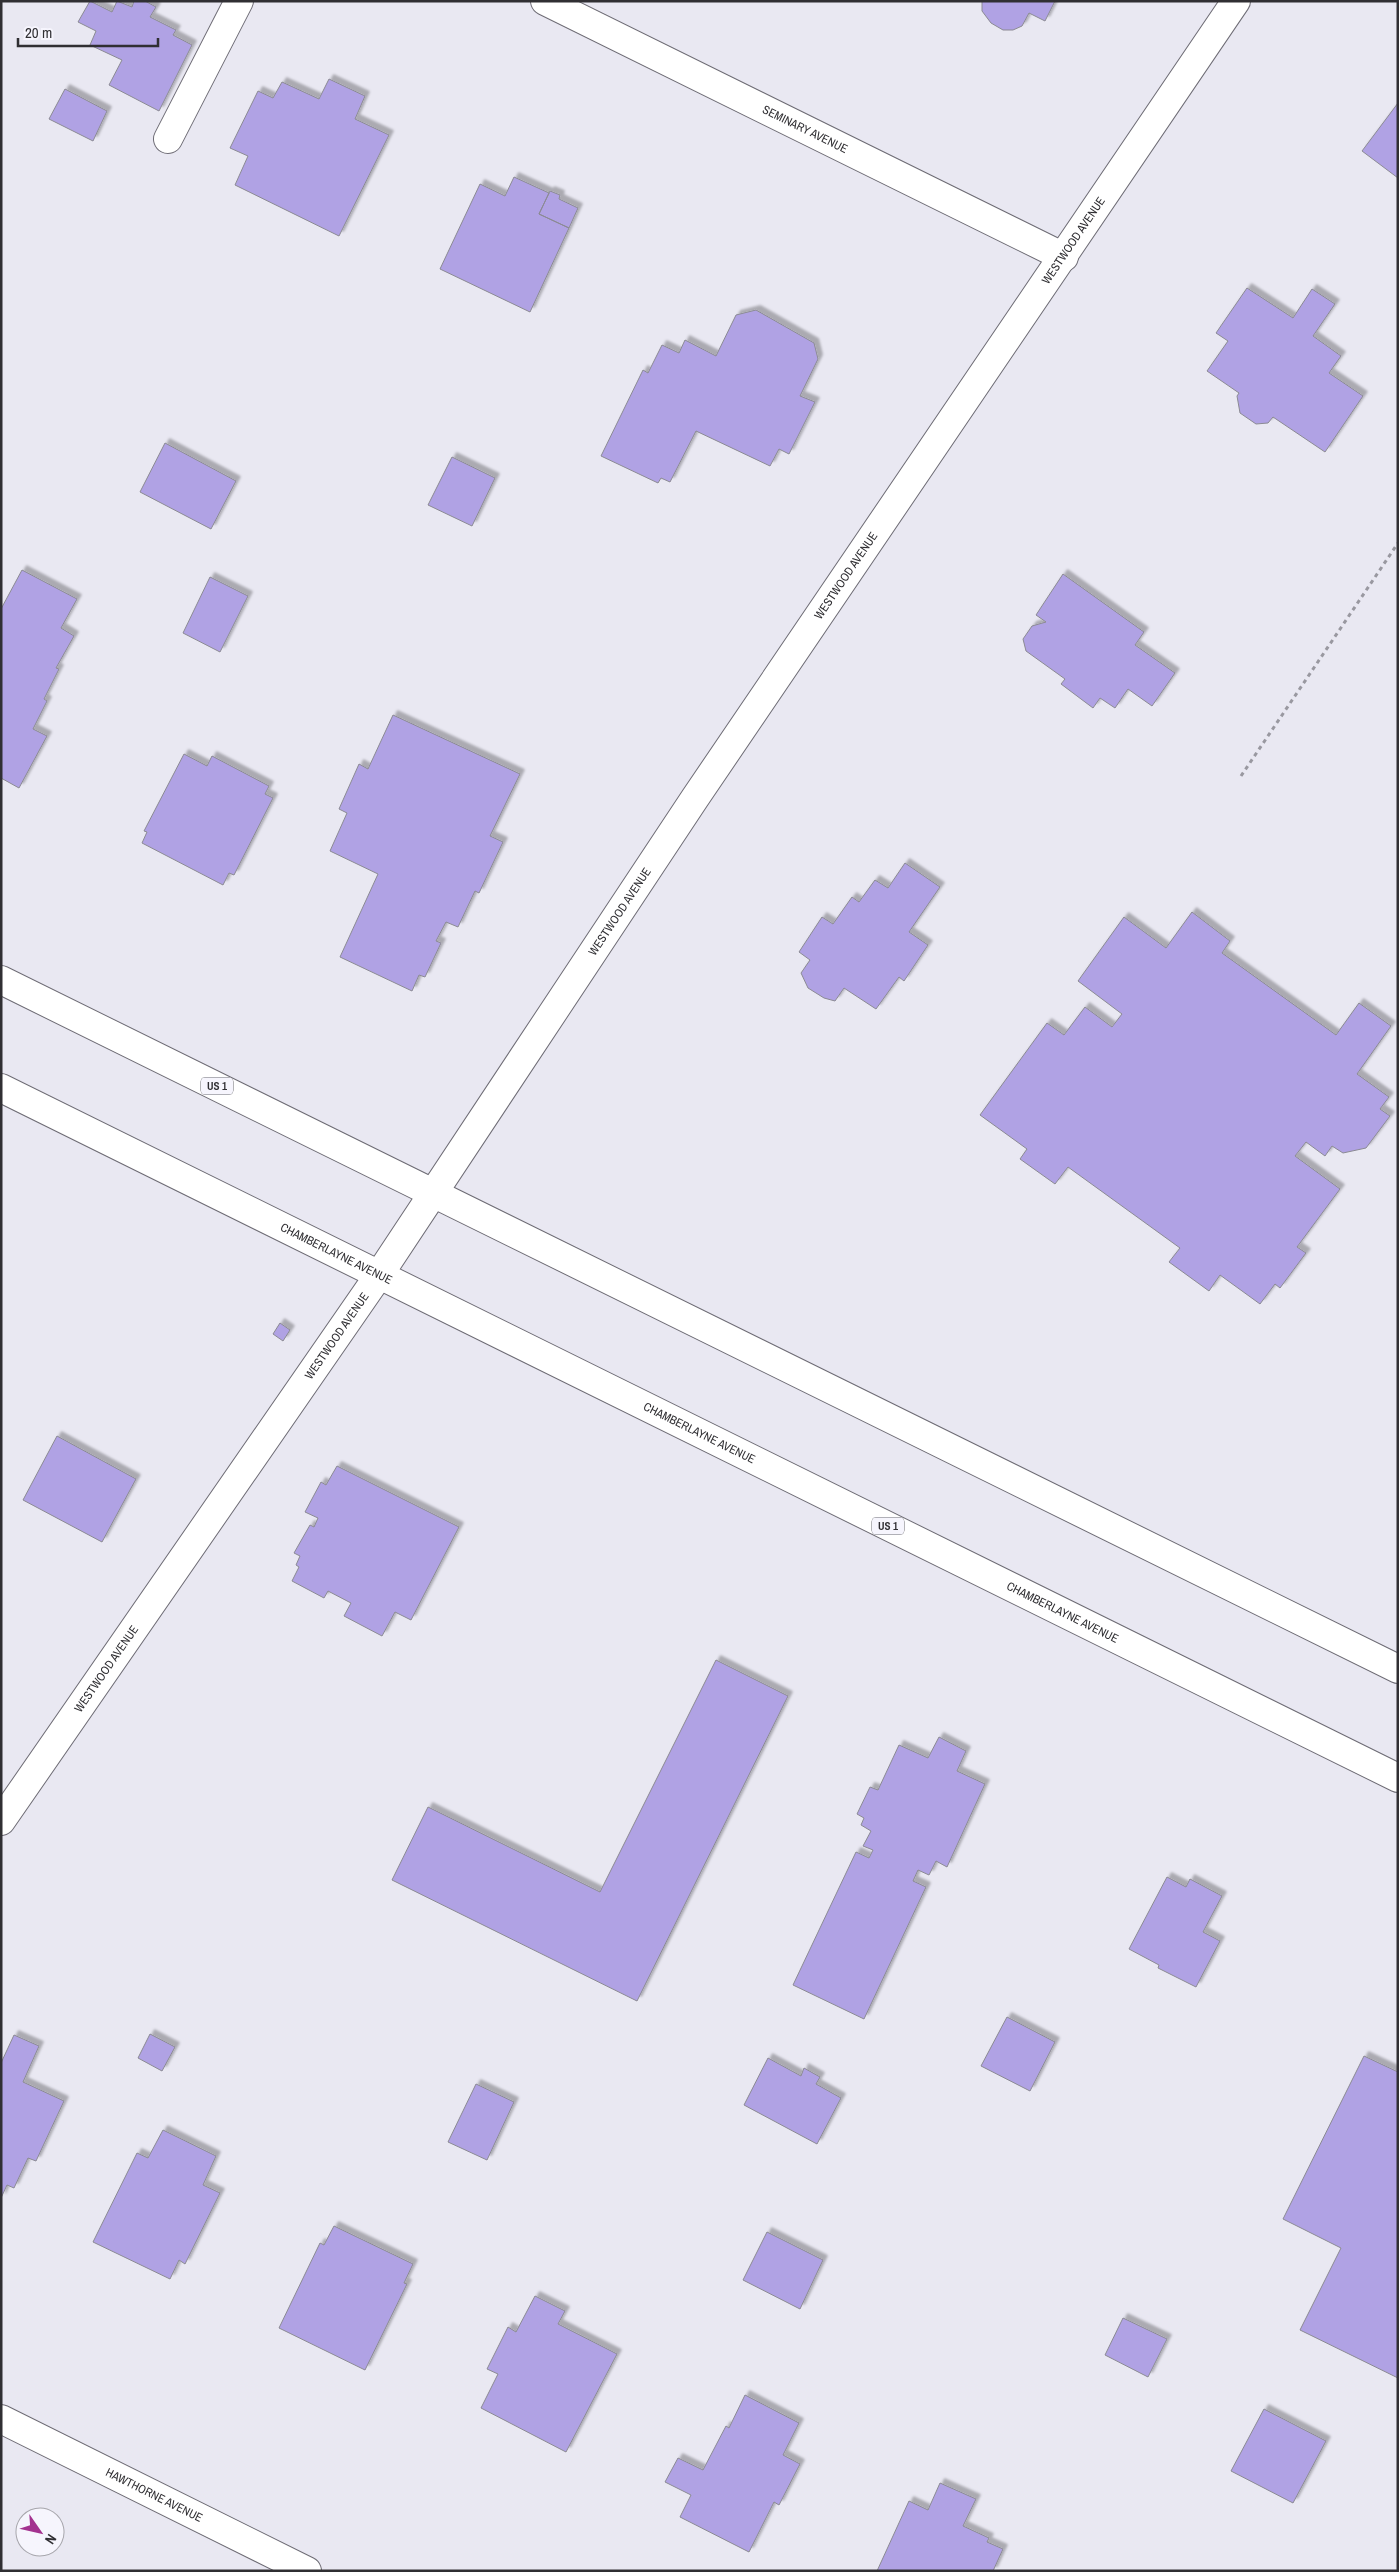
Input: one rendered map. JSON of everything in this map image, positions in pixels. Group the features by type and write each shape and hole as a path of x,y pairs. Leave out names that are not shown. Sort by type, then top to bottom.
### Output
{"street":[{"path":"168,139 239,1"},
{"name":"SEMINARY AVENUE","path":"545,1 1064,257"},
{"name":"WESTWOOD AVENUE","path":"1,1821 378,1275 783,668 1064,257 1236,1"},
{"name":"US 1","path":"1,980 1398,1669"},
{"name":"CHAMBERLAYNE AVENUE","path":"1,1088 1398,1778"},
{"name":"HAWTHORNE AVENUE","path":"1,2420 307,2571"}],"path":[{"path":"1241,776 1398,543"}],"building":[{"path":"90,1 112,12 117,1 132,7 134,1 145,1 156,7 150,17 176,30 173,35 192,45 159,111 109,85 122,60 90,45 96,31 78,22"},
{"path":"982,1 1055,1 1045,21 1029,13 1022,26 1013,30 1003,30 991,23 982,11"},
{"path":"329,79 365,96 355,119 389,135 339,236 235,185 248,156 230,148 258,91 273,98 282,82 319,99"},
{"path":"65,89 107,111 93,141 49,119"},
{"path":"1398,103 1398,178 1362,151"},
{"path":"514,177 549,193 539,214 569,228 530,312 440,269 480,184 505,196"},
{"path":"550,191 560,195 559,199 578,208 569,228 539,214"},
{"path":"1247,288 1293,318 1312,289 1335,304 1313,336 1341,356 1329,373 1363,396 1325,452 1273,417 1268,423 1256,424 1240,413 1237,396 1239,393 1207,371 1228,341 1216,333"},
{"path":"756,310 814,343 818,359 800,396 815,402 789,454 779,449 770,466 696,431 670,482 661,478 658,483 601,456 643,370 648,373 662,345 679,353 685,340 716,356 736,315"},
{"path":"165,443 236,481 211,529 140,492"},
{"path":"452,457 495,478 472,526 428,505"},
{"path":"22,570 77,599 61,628 74,636 56,668 59,669 44,699 47,701 33,729 47,736 19,788 1,778 1,609"},
{"path":"1063,574 1144,632 1135,645 1175,673 1152,706 1128,689 1115,708 1100,698 1093,708 1061,684 1065,679 1026,651 1023,639 1032,626 1046,622 1036,615"},
{"path":"210,577 248,596 220,652 183,633"},
{"path":"393,715 520,774 490,836 503,842 479,893 475,891 458,927 446,922 436,941 441,943 425,977 419,975 412,991 340,957 378,874 330,851 347,813 339,809 359,764 368,769"},
{"path":"184,754 207,766 212,756 269,786 265,794 273,798 234,875 229,873 223,885 142,843 147,832 144,831"},
{"path":"905,863 940,887 909,932 928,945 904,981 899,977 876,1009 844,988 835,1001 824,998 808,988 801,973 810,960 799,952 822,917 833,924 852,897 859,902 875,880 888,888"},
{"path":"1192,912 1230,941 1222,953 1336,1035 1359,1003 1391,1026 1357,1074 1389,1097 1380,1109 1390,1116 1366,1148 1343,1153 1332,1146 1325,1156 1306,1142 1295,1156 1340,1189 1297,1247 1306,1253 1280,1288 1275,1284 1260,1304 1220,1275 1209,1291 1169,1262 1180,1248 1068,1167 1055,1184 1020,1159 1027,1149 980,1115 1047,1023 1064,1035 1085,1007 1112,1027 1122,1014 1078,981 1124,917 1166,948"},
{"path":"280,1323 290,1330 283,1341 273,1334"},
{"path":"57,1436 136,1479 102,1542 23,1500"},
{"path":"337,1466 459,1527 411,1620 395,1612 382,1636 344,1616 351,1603 328,1591 324,1598 292,1581 299,1567 296,1565 300,1556 294,1553 310,1525 314,1527 318,1518 305,1512 321,1482 326,1485"},
{"path":"716,1660 788,1696 637,2001 392,1880 428,1807 600,1892"},
{"path":"939,1737 966,1751 957,1771 985,1784 947,1867 936,1861 929,1875 918,1870 913,1881 926,1887 864,2019 793,1985 856,1852 869,1858 873,1850 863,1846 871,1831 861,1825 864,1818 857,1814 870,1787 878,1790 899,1745 928,1758"},
{"path":"1167,1877 1186,1887 1190,1879 1222,1896 1203,1932 1220,1941 1196,1987 1158,1968 1159,1965 1129,1949"},
{"path":"1007,2017 1055,2042 1030,2091 981,2066"},
{"path":"150,2034 175,2047 162,2071 138,2058"},
{"path":"14,2035 39,2046 23,2082 64,2101 36,2161 28,2158 14,2188 7,2185 1,2198 1,2063"},
{"path":"1364,2056 1398,2072 1398,2378 1300,2330 1341,2248 1283,2219"},
{"path":"768,2058 801,2076 804,2068 820,2077 816,2084 841,2098 817,2144 744,2105"},
{"path":"476,2084 514,2102 487,2160 448,2142"},
{"path":"163,2130 216,2156 203,2185 220,2193 185,2264 179,2260 170,2279 93,2242 137,2153 148,2158"},
{"path":"334,2226 413,2264 404,2283 407,2284 365,2370 279,2328 320,2243 324,2245"},
{"path":"767,2232 823,2260 800,2309 743,2280"},
{"path":"535,2296 565,2311 558,2324 617,2354 566,2452 481,2408 498,2374 487,2369 508,2327 516,2332"},
{"path":"1123,2318 1167,2339 1148,2377 1105,2355"},
{"path":"745,2395 799,2423 783,2455 800,2464 779,2505 774,2502 749,2552 680,2517 691,2495 665,2482 678,2458 703,2470 726,2426 729,2428"},
{"path":"1264,2409 1326,2441 1293,2503 1231,2471"},
{"path":"940,2483 976,2499 963,2526 989,2538 987,2542 1003,2549 993,2571 877,2571 909,2501 928,2510"}]}
